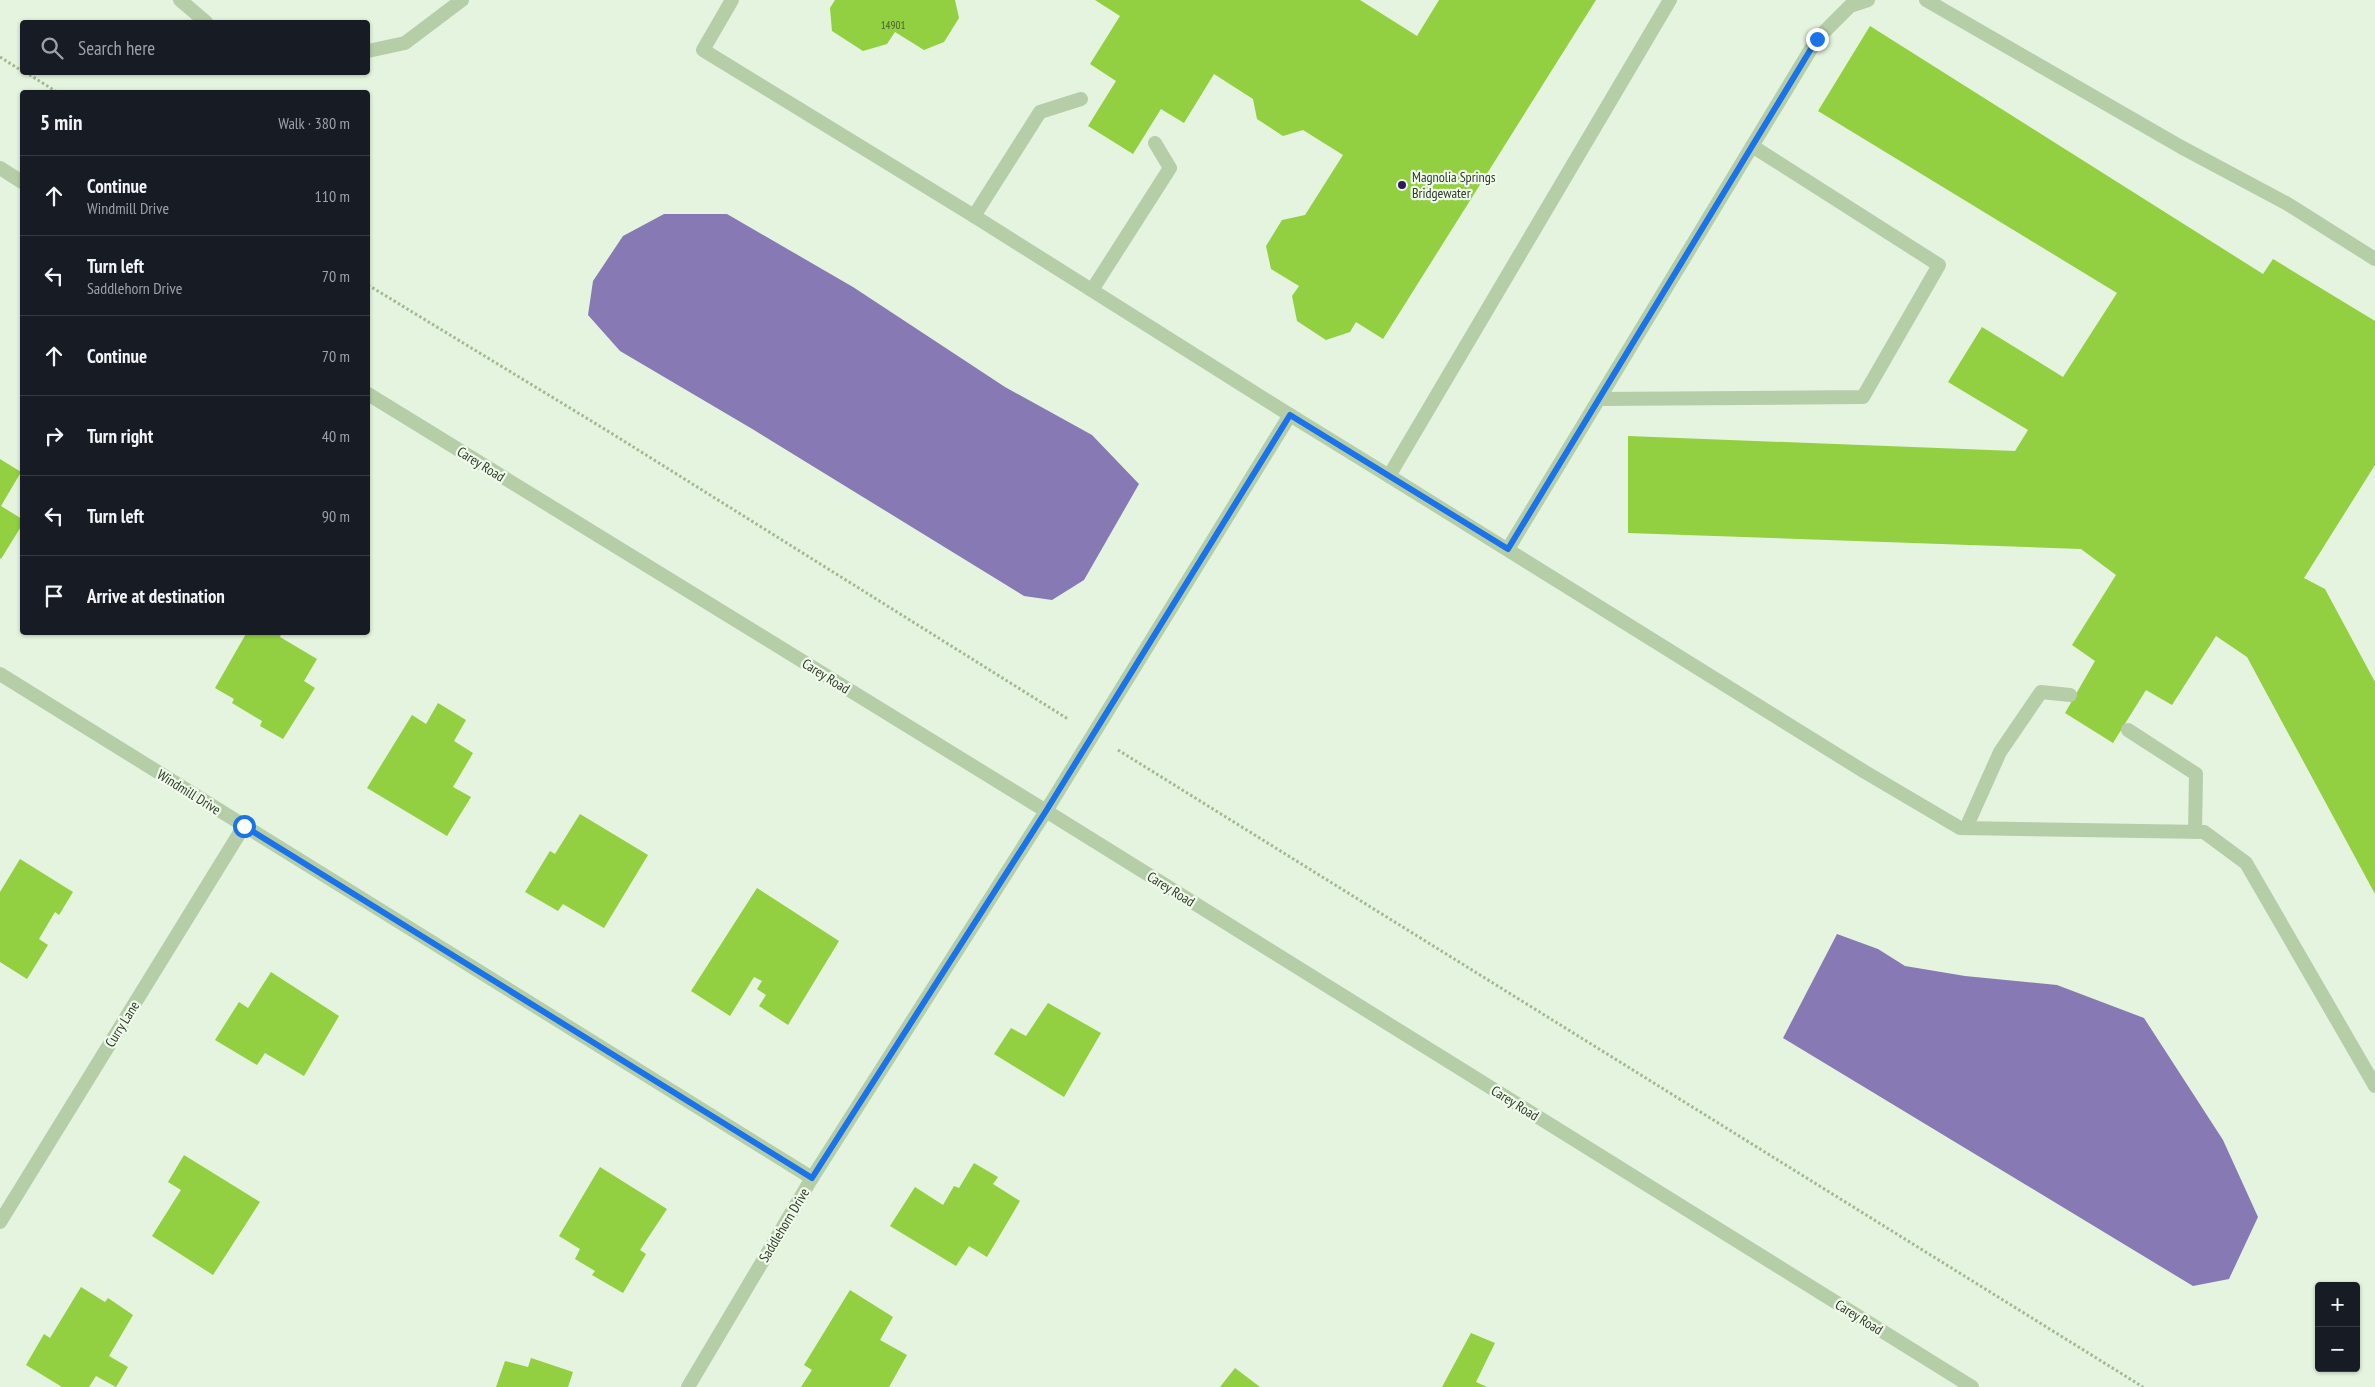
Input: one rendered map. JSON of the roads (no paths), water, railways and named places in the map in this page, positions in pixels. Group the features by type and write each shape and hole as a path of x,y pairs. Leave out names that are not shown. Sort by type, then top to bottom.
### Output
{"street":[{"path":"180,0 204,20"},
{"path":"370,51 405,42 462,0"},
{"path":"732,0 703,50 974,216 1290,415 1865,772 1960,828 2204,832 2246,863 2375,1086"},
{"path":"1389,476 1670,0"},
{"path":"1508,549 1817,39 1850,6 1868,0"},
{"path":"1926,0 2181,147 2286,203 2375,259"},
{"path":"974,216 1040,112 1081,99"},
{"path":"1092,290 1170,168 1155,143"},
{"path":"1599,399 1863,397 1939,265 1752,146"},
{"path":"0,168 20,181"},
{"name":"Carey Road","path":"370,395 1046,811 1972,1387"},
{"name":"Saddlehorn Drive","path":"688,1387 812,1178 1046,811 1290,415"},
{"name":"Windmill Drive","path":"0,674 812,1178"},
{"path":"1966,828 2000,752 2041,692 2070,695"},
{"path":"2128,730 2196,774 2194,832"},
{"name":"Curry Lane","path":"0,1222 244,826"}],"place":[{"name":"Magnolia Springs Bridgewater","path":"1402,185"}]}
